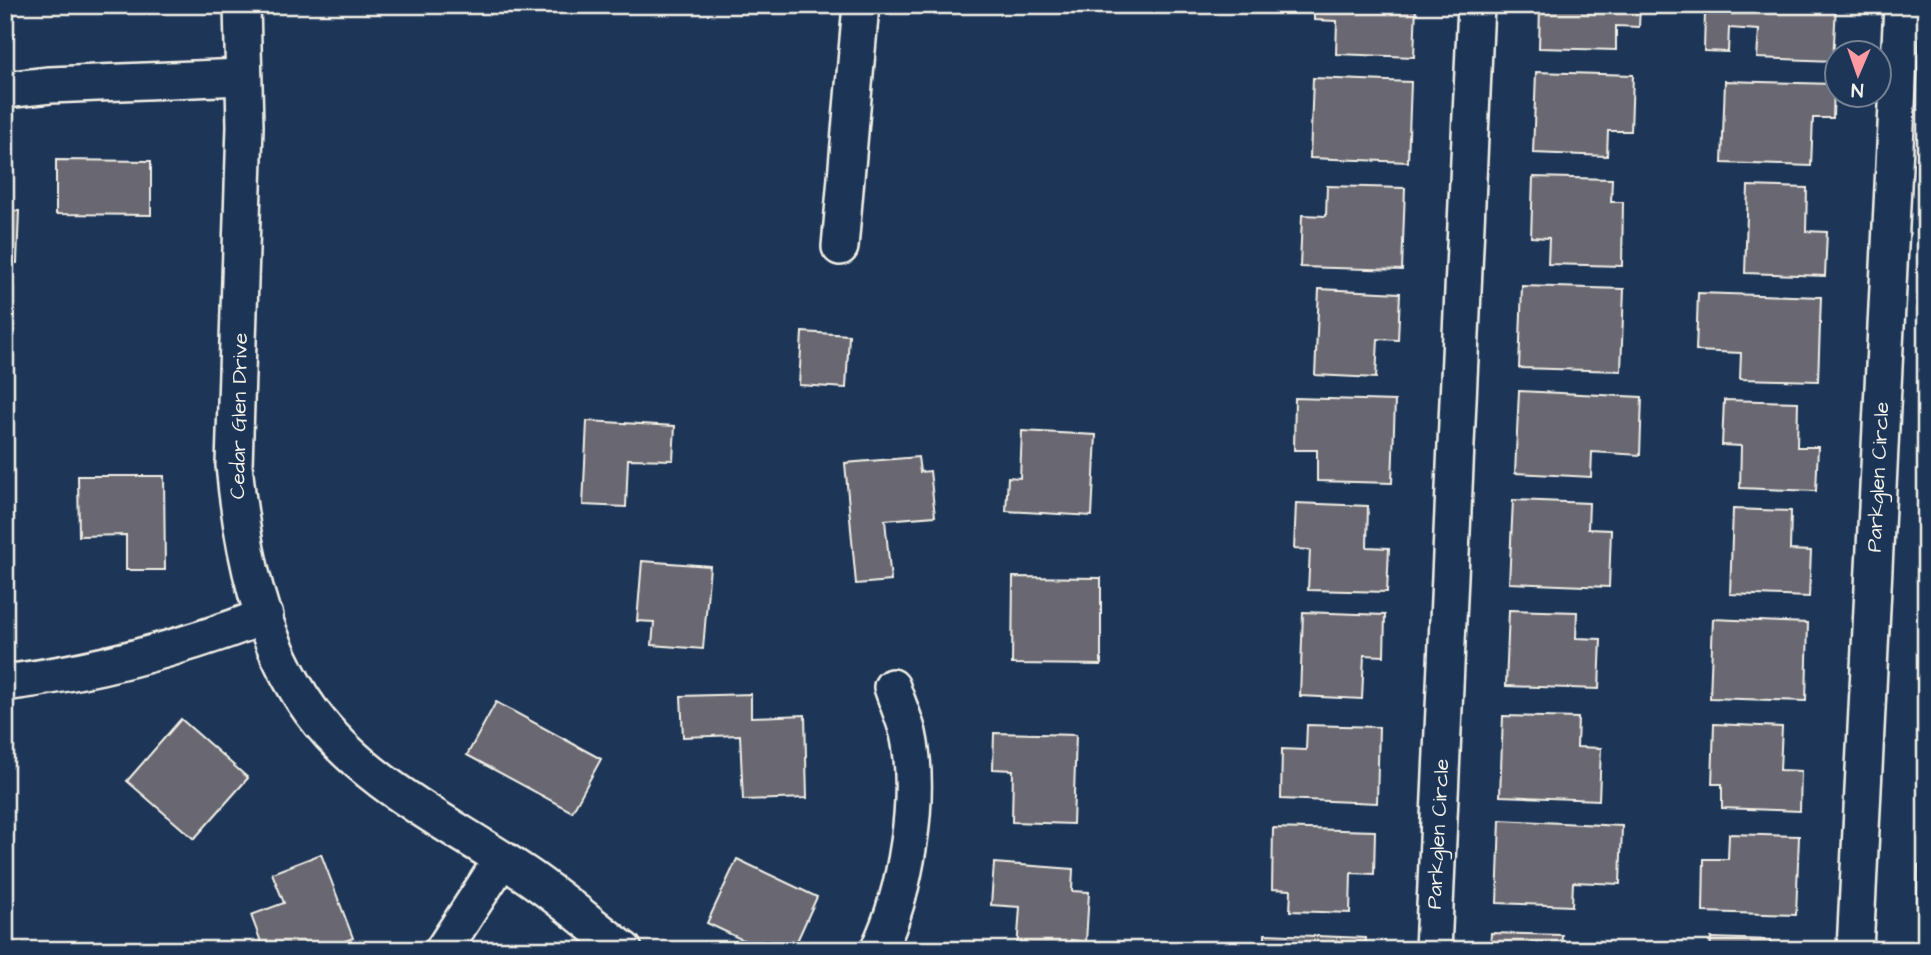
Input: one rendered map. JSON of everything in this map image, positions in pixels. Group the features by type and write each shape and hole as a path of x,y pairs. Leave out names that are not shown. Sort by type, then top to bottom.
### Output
{"street":[{"name":"Cedar Glen Drive","path":"242,5 245,127 234,465 239,519 251,573 288,673 311,711 343,748 373,775 502,859 624,950"},
{"path":"840,247 861,5"},
{"name":"Parkglen Circle","path":"1433,950 1476,5"},
{"name":"Parkglen Circle","path":"1855,950 1902,5"},
{"path":"5,90 50,85 242,77"},
{"path":"5,683 135,660 201,640 265,616"},
{"path":"878,950 900,894 909,834 913,768 908,733 892,687"},
{"path":"443,950 471,912 502,859"}],"building":[{"path":"1314,5 1416,5 1414,57 1336,54 1337,21 1314,20"},
{"path":"1540,5 1640,5 1639,27 1616,26 1616,50 1539,48"},
{"path":"1733,5 1836,5 1834,38 1822,38 1822,61 1757,58 1759,30 1729,28 1728,52 1704,51 1705,12 1733,14"},
{"path":"1536,72 1633,75 1631,131 1608,131 1607,156 1533,153"},
{"path":"1313,78 1411,82 1408,162 1310,158"},
{"path":"1725,81 1822,84 1822,108 1833,108 1833,118 1813,118 1811,166 1722,163"},
{"path":"56,160 151,161 151,215 56,214"},
{"path":"1533,177 1612,179 1611,202 1623,202 1622,266 1548,264 1549,238 1531,237"},
{"path":"1327,186 1405,188 1402,270 1300,267 1302,215 1326,216"},
{"path":"1748,186 1807,188 1806,231 1827,232 1825,276 1745,273"},
{"path":"5,210 19,211 17,263 5,262"},
{"path":"1522,286 1624,289 1621,371 1519,368"},
{"path":"1319,289 1400,293 1398,340 1378,339 1376,378 1315,375"},
{"path":"1698,293 1821,297 1818,381 1740,379 1741,353 1696,351"},
{"path":"802,332 849,335 846,388 799,385"},
{"path":"1519,391 1642,397 1640,455 1592,452 1591,477 1515,473"},
{"path":"1295,398 1395,401 1392,483 1317,481 1317,450 1294,450"},
{"path":"1724,400 1798,402 1797,447 1818,447 1816,491 1740,488 1741,446 1722,445"},
{"path":"587,421 675,426 673,460 628,459 626,507 583,505"},
{"path":"1022,431 1096,435 1092,516 1006,511 1008,477 1020,478"},
{"path":"918,457 920,472 930,471 935,516 885,520 891,581 856,584 845,463"},
{"path":"78,476 164,476 165,570 126,570 126,535 79,536"},
{"path":"1513,500 1589,503 1588,529 1611,530 1609,587 1509,583"},
{"path":"1296,503 1368,506 1367,547 1389,548 1387,592 1308,590 1310,550 1294,549"},
{"path":"1733,509 1791,511 1790,550 1811,551 1809,597 1730,594"},
{"path":"5,541 12,592 5,593"},
{"path":"642,561 710,566 703,649 652,645 654,622 637,621"},
{"path":"1013,577 1101,578 1101,665 1012,664"},
{"path":"1509,610 1577,612 1576,638 1601,639 1599,689 1506,686"},
{"path":"1303,612 1385,615 1384,656 1364,655 1362,699 1300,696"},
{"path":"1713,619 1808,623 1806,701 1710,698"},
{"path":"751,694 751,717 805,715 807,798 743,800 740,735 683,737 681,696"},
{"path":"496,702 601,759 572,812 467,755"},
{"path":"1503,716 1578,718 1577,747 1601,748 1599,800 1500,796"},
{"path":"181,719 248,778 194,839 127,781"},
{"path":"1714,724 1782,727 1780,770 1801,771 1800,811 1722,808 1722,784 1712,784"},
{"path":"1307,725 1379,727 1377,803 1281,799 1282,749 1306,750"},
{"path":"994,733 1076,735 1073,824 1012,822 1013,770 993,769"},
{"path":"1500,820 1622,826 1620,884 1573,882 1572,906 1497,903"},
{"path":"1273,828 1375,831 1374,874 1351,873 1350,913 1290,911 1291,890 1272,889"},
{"path":"1729,834 1799,836 1796,915 1703,912 1704,859 1728,859"},
{"path":"321,854 353,938 323,950 264,950 251,915 284,903 272,873"},
{"path":"737,859 817,897 793,950 764,950 707,923"},
{"path":"994,863 1073,869 1072,891 1089,892 1086,942 1071,940 1070,950 1017,950 1020,907 991,905"},
{"path":"1918,865 1926,865 1926,909 1917,909"},
{"path":"1918,931 1926,931 1926,950 1917,950"},
{"path":"1491,933 1562,935 1561,950 1490,950"},
{"path":"1265,934 1366,938 1365,950 1265,950"},
{"path":"1711,938 1771,940 1771,950 1710,950"}]}
